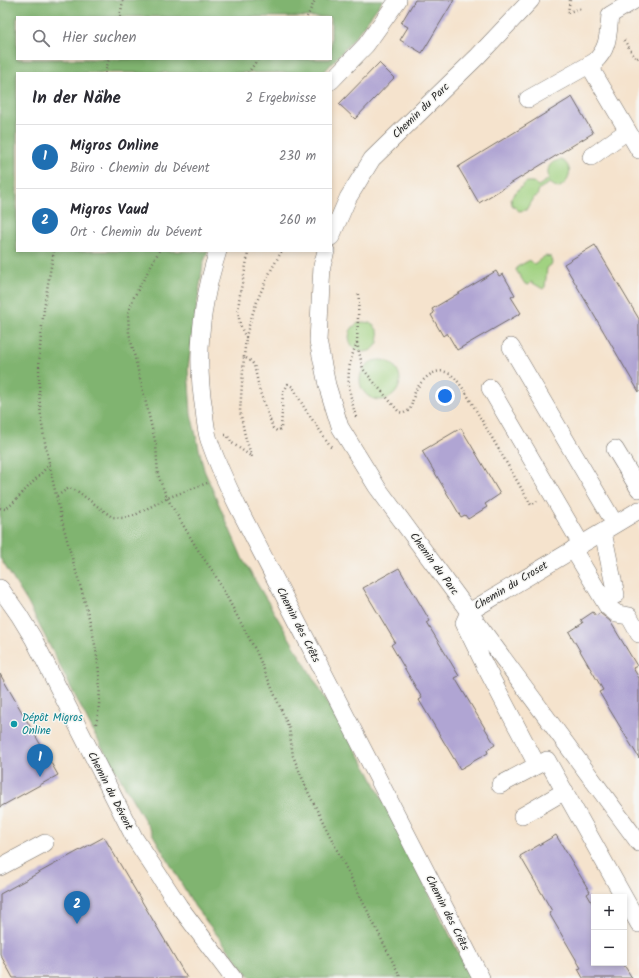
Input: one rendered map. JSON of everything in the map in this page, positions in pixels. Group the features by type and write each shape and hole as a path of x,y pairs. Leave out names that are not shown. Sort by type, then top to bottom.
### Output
{"street":[{"path":"332,80 366,45 398,0"},
{"name":"Chemin du Parc","path":"332,234 359,178 382,148 478,56 531,0"},
{"path":"635,0 610,15 606,48 599,58 593,72 639,150"},
{"path":"528,99 599,58"},
{"path":"591,158 627,130"},
{"name":"Chemin des Crêts","path":"218,252 209,279 200,338 201,394 209,438 223,477 481,978"},
{"name":"Chemin du Parc","path":"326,252 322,266 318,341 327,385 340,427 377,487 639,843"},
{"path":"511,347 609,528 616,595"},
{"path":"490,388 577,547 607,606 617,614 629,616 639,634"},
{"path":"615,449 639,489"},
{"name":"Chemin du Croset","path":"537,765 464,623 468,612 639,510"},
{"name":"Chemin du Dévent","path":"2,591 33,638 135,839 179,906 233,978"},
{"path":"500,786 547,760 637,917"},
{"path":"522,816 565,791"},
{"path":"0,867 46,843"}],"path":[{"path":"120,16 123,0"},
{"path":"307,16 315,0"},
{"path":"570,0 568,12 583,8"},
{"path":"625,42 636,59 639,57"},
{"path":"105,72 109,60"},
{"path":"249,72 257,60"},
{"path":"54,252 45,297 39,361 39,399 44,437 64,530 96,644 100,705 94,733 86,744"},
{"path":"157,252 134,297 128,313 130,334 156,445 158,474 167,498 201,555 214,573 256,651 289,728 293,756 309,794 401,978"},
{"path":"246,337 241,330 240,303 248,252"},
{"path":"209,438 220,434 227,435 232,443 252,457 245,436 240,410 246,337 250,321 272,267 281,252"},
{"path":"356,418 348,387 348,373 357,343 359,292"},
{"path":"357,343 363,368 399,412 404,413 410,410 416,391 424,378 436,372 447,372 456,379 465,391"},
{"path":"244,357 251,360 254,365 260,392 273,428 277,431 281,429 283,393 288,384 293,387 305,409 334,450"},
{"path":"0,508 5,509 12,504 50,464"},
{"path":"57,496 69,488 77,491 112,517 123,518 135,515 167,498 223,477"}],"green space":[{"path":"0,0 383,0 352,41 324,72 16,72 16,252 208,252 203,264 188,368 191,414 204,470 243,560 369,772 471,978 251,978 195,907 94,733 28,603 0,558"},
{"path":"561,160 566,163 569,171 569,176 565,183 557,188 550,183 539,189 537,196 533,198 526,210 519,211 512,205 511,198 521,187 527,182 533,182 538,186 549,179 549,166 554,162"},
{"path":"545,256 551,257 552,264 547,268 545,287 543,289 531,282 529,285 525,284 516,270 517,267 530,260 534,264"},
{"path":"364,322 375,326 379,337 375,348 364,352 353,348 349,337 353,326"},
{"path":"384,360 391,363 397,369 400,380 399,388 391,397 384,400 376,400 369,397 361,388 360,376 363,369 372,361"}],"building":[{"path":"415,0 454,0 422,53 400,40 408,27 401,23"},
{"path":"379,63 394,78 355,119 339,104"},
{"path":"572,97 593,133 479,203 458,167"},
{"path":"595,245 639,319 639,392 564,264"},
{"path":"496,271 499,276 503,274 515,295 511,297 521,313 457,350 447,333 443,336 431,315 434,313 432,309"},
{"path":"461,428 500,494 485,504 487,507 468,519 465,515 461,517 422,451"},
{"path":"399,568 430,621 427,623 459,676 455,678 495,745 487,750 488,753 460,769 419,700 422,698 391,645 395,642 363,588"},
{"path":"593,612 596,616 600,613 610,621 637,666 633,668 639,678 639,758 599,692 603,690 569,632 583,623 581,620"},
{"name":"Dépôt Migros Online","path":"0,674 58,775 0,807"},
{"path":"556,835 590,892 587,894 591,901 591,966 625,966 632,978 583,978 578,969 581,968 549,913 552,911 520,856"},
{"path":"104,837 187,978 13,978 0,954 0,894"}],"place":[{"name":"Dépôt Migros Online","path":"14,724"},
{"name":"Migros Online","path":"40,777"},
{"name":"Migros Vaud","path":"77,924"}]}
